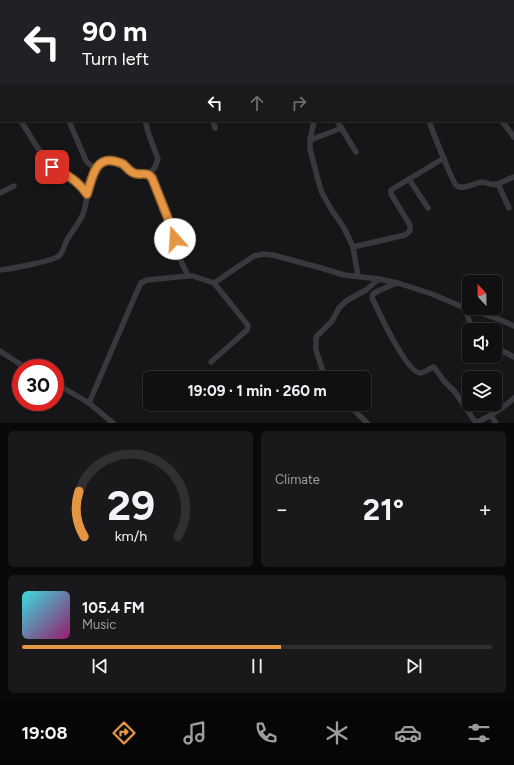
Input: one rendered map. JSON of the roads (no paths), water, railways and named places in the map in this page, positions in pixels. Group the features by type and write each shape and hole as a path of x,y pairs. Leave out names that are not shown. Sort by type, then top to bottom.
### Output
{"street":[{"path":"22,122 37,147 52,167 79,184 87,194"},
{"path":"69,122 86,160 96,170"},
{"path":"0,270 41,262 59,256 84,213 87,194 97,166 104,161 108,160 121,163 133,173 149,174 155,167 158,159 145,122"},
{"path":"213,122 215,128"},
{"path":"314,122 310,140 310,149 318,180 322,193 344,228 353,247 358,276"},
{"path":"338,122 356,152"},
{"path":"429,122 434,136 457,186 461,187 482,182 490,185 498,184 514,177"},
{"path":"503,122 514,137"},
{"path":"310,140 342,128"},
{"path":"353,247 404,235 410,231 410,225 391,194 391,190 444,158"},
{"path":"149,174 152,178 173,231 180,259 188,276"},
{"path":"409,179 428,208"},
{"path":"498,184 509,208"},
{"path":"0,193 14,186"},
{"path":"214,283 254,256 264,254 344,275 398,283 432,294 462,307"},
{"path":"89,404 131,304 142,283 146,280 193,276 214,283 247,324 247,330 211,362"},
{"path":"323,371 316,350 316,337 332,321 339,308 346,301 366,290 379,280"},
{"path":"398,283 373,294 372,298 399,350 413,368 419,373 422,373 434,367 444,381 455,392 476,423 491,416 509,404 514,398"},
{"path":"487,315 514,326"},
{"path":"0,351 12,359"},
{"path":"502,351 514,357"},
{"path":"64,388 89,404 113,423"},
{"path":"355,411 367,423"},
{"path":"491,416 496,423"}]}
